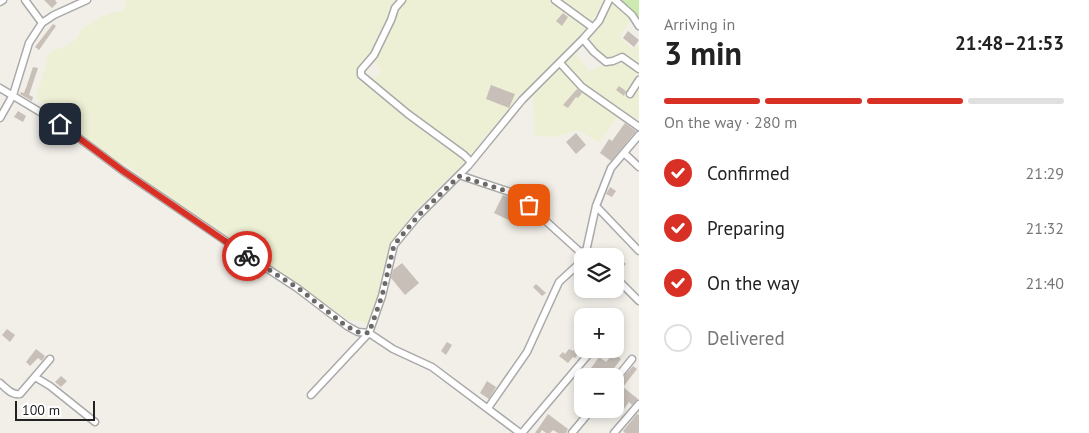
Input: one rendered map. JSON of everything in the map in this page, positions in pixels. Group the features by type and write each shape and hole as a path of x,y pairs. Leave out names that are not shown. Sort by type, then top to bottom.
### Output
{"street":[{"path":"25,0 42,23"},
{"path":"0,118 13,96 29,43 42,23 54,15 87,0"},
{"path":"402,0 395,8 374,55 361,70 361,75 471,162"},
{"path":"555,0 592,27"},
{"path":"311,395 369,333 382,296 394,245 418,216 459,176 522,100 560,64 599,21 609,0"},
{"path":"615,0 632,15 639,26"},
{"path":"583,39 606,62 622,57 639,69"},
{"path":"560,64 582,87 639,127"},
{"path":"630,94 639,80"},
{"path":"0,88 60,124 123,171 298,288 346,326 358,332 369,333 393,349 432,367 521,433 585,358"},
{"path":"588,248 596,206 611,168 639,135"},
{"path":"624,153 639,167"},
{"path":"459,176 516,194 576,248"},
{"path":"596,206 639,251"},
{"path":"488,408 527,352 559,282 574,268"},
{"path":"624,286 639,301"},
{"path":"0,383 16,395 20,394 50,359"},
{"path":"624,369 632,359"},
{"path":"35,377 50,386 95,422"},
{"path":"614,433 639,404"},
{"path":"572,433 584,418"}],"green space":[{"path":"126,0 399,0 372,52 358,68 358,76 416,124 467,160 415,211 389,247 377,304 368,325 361,321 348,320 326,304 308,295 300,284 288,279 149,184 126,164 117,163 113,158 95,148 42,111 46,104 36,98 36,94 51,51 66,46 76,39 82,29 109,13 123,11"},
{"path":"404,0 603,1 588,29 525,94 521,93 501,120 484,137 470,159 414,117 372,80 381,71 374,61 363,73 394,12"},
{"path":"620,0 639,0 639,23"},
{"path":"611,1 626,12 630,21 620,37 631,48 639,45 639,124 619,115 600,143 578,130 556,137 535,136 533,95 575,51 589,71 608,63 588,39 602,23"}],"building":[{"path":"44,0 55,0 57,3 52,8"},
{"path":"563,13 568,17 562,26 556,21"},
{"path":"53,24 56,26 39,50 35,47"},
{"path":"628,31 639,40 634,47 623,38"},
{"path":"33,67 38,68 29,95 33,97 32,101 20,94 21,92 24,93"},
{"path":"491,85 515,94 509,108 486,99"},
{"path":"619,86 626,91 624,96 616,90"},
{"path":"577,89 582,93 578,98 576,97 568,108 563,105"},
{"path":"18,111 26,116 23,122 14,117"},
{"path":"625,123 636,131 611,161 600,153 609,139 612,141"},
{"path":"576,133 586,145 576,154 566,142"},
{"path":"610,187 616,191 612,197 606,194"},
{"path":"503,195 514,199 528,212 521,226 494,213"},
{"path":"402,263 419,283 405,295 391,278 393,270"},
{"path":"536,284 546,293 542,296 533,287"},
{"path":"7,329 15,335 10,342 2,335"},
{"path":"447,342 452,345 446,355 441,351"},
{"path":"36,349 45,356 42,361 38,358 30,366 26,362"},
{"path":"569,349 573,351 574,358 568,363 559,356 563,352 565,354"},
{"path":"598,358 606,362 610,358 621,359 614,368 591,368"},
{"path":"633,366 637,369 624,386 624,376"},
{"path":"61,376 67,381 61,387 55,382"},
{"path":"487,381 496,387 489,399 480,393"},
{"path":"624,388 638,399 632,405 629,402 624,409"},
{"path":"548,414 568,429 566,433 558,433 553,430 550,433 546,433 542,430 540,433 535,433"},
{"path":"637,414 639,415 639,433 625,433 623,431"}],"way so far":[{"path":"247,256 298,288 346,326 358,332 369,333 382,296 394,245 418,216 459,176 516,194 529,205"}],"route":[{"path":"60,124 123,171 247,256"}]}
